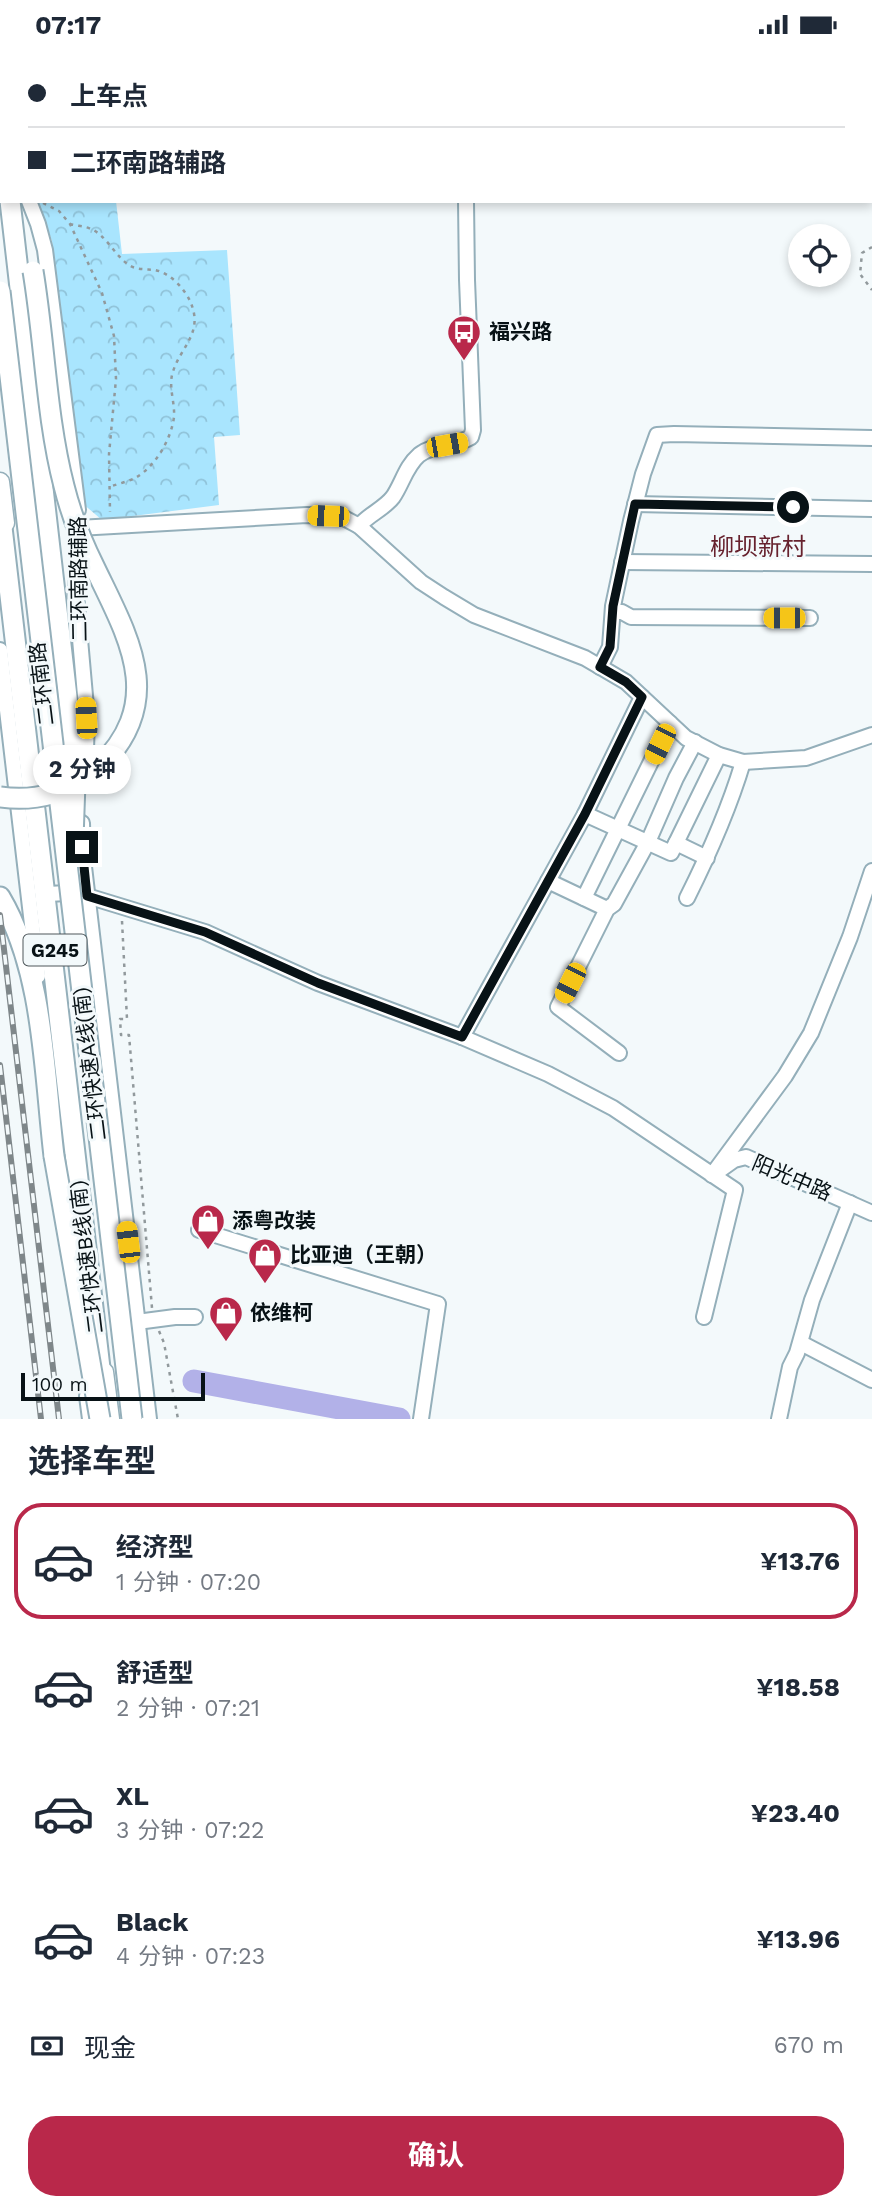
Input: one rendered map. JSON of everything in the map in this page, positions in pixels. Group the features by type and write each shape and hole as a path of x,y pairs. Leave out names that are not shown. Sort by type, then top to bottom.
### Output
{"highway":[{"path":"0,797 39,798 65,790 87,777 105,761 119,742 129,722 136,695 136,671 128,637 85,546 63,484 13,203"},
{"path":"26,273 74,761 75,899"},
{"name":"二环快速A线(南)","path":"0,291 75,899 130,1419"},
{"name":"二环快速B线(南)","path":"0,510 108,1419"},
{"path":"0,897 22,942 33,983 59,1191 100,1419"}],"main road":[{"name":"二环南路","path":"0,325 75,899"},
{"name":"二环南路","path":"0,482 108,1419"}],"street":[{"name":"二环南路辅路","path":"30,203 45,250 77,501 75,594 87,734 75,899 149,1419"},
{"path":"359,526 394,496 407,470 419,456 433,448 461,443 471,437 473,430 467,203"},
{"path":"600,667 610,647 622,562 643,474 657,435 872,438"},
{"path":"635,504 872,509"},
{"path":"78,528 307,515 342,517 359,526 421,582 474,615 585,658 626,682 686,738 719,755 743,762 806,758 872,736"},
{"path":"622,562 872,564"},
{"path":"613,612 622,612 631,617 810,618"},
{"path":"0,650 90,1419"},
{"path":"462,1037 585,814 642,697"},
{"path":"584,898 670,723"},
{"path":"619,1053 558,1007 607,909 614,904 648,842 676,778 695,743"},
{"path":"585,814 671,853 719,755"},
{"path":"687,898 707,858 734,792 743,762"},
{"path":"676,842 707,858"},
{"path":"712,1175 785,1076 810,1033 850,937 872,871"},
{"path":"548,881 607,909"},
{"path":"48,894 121,907 205,932 318,983 462,1037 548,1074 612,1108 735,1190 704,1317"},
{"name":"阳光中路","path":"712,1175 734,1160 746,1157 872,1213"},
{"path":"779,1419 790,1367 820,1278 850,1203"},
{"path":"199,1230 438,1304 422,1413"},
{"path":"137,1322 195,1317"},
{"path":"800,1343 872,1380"}],"path":[{"path":"42,203 59,211 70,224 102,293 114,336 116,379 109,454 110,526"},
{"path":"70,224 93,229 132,267 159,271 179,284 194,312 195,325 191,338 173,373 171,390 174,416 166,442 153,461 135,478 109,487"},
{"path":"872,247 862,253 860,274 872,290"},
{"path":"121,907 127,1019 120,1019 121,1035 129,1035 153,1320 164,1343 178,1419"}],"green space":[{"path":"39,203 116,203 122,254 227,250 240,435 214,437 219,505 102,520 82,503 52,241"}],"waterway":[{"path":"194,1381 399,1419"}],"railway":[{"path":"0,915 59,1419"},
{"path":"0,1065 41,1419"}],"place":[{"name":"福兴路","path":"464,362"},
{"name":"添粤改装","path":"208,1251"},
{"name":"比亚迪（王朝）","path":"265,1285"},
{"name":"依维柯","path":"226,1343"}],"district":[{"name":"柳坝新村","path":"758,547"}],"route":[{"path":"82,847 87,896 205,932 318,983 462,1037 585,814 642,697 626,682 600,667 610,647 613,606 635,504 793,507"}]}
